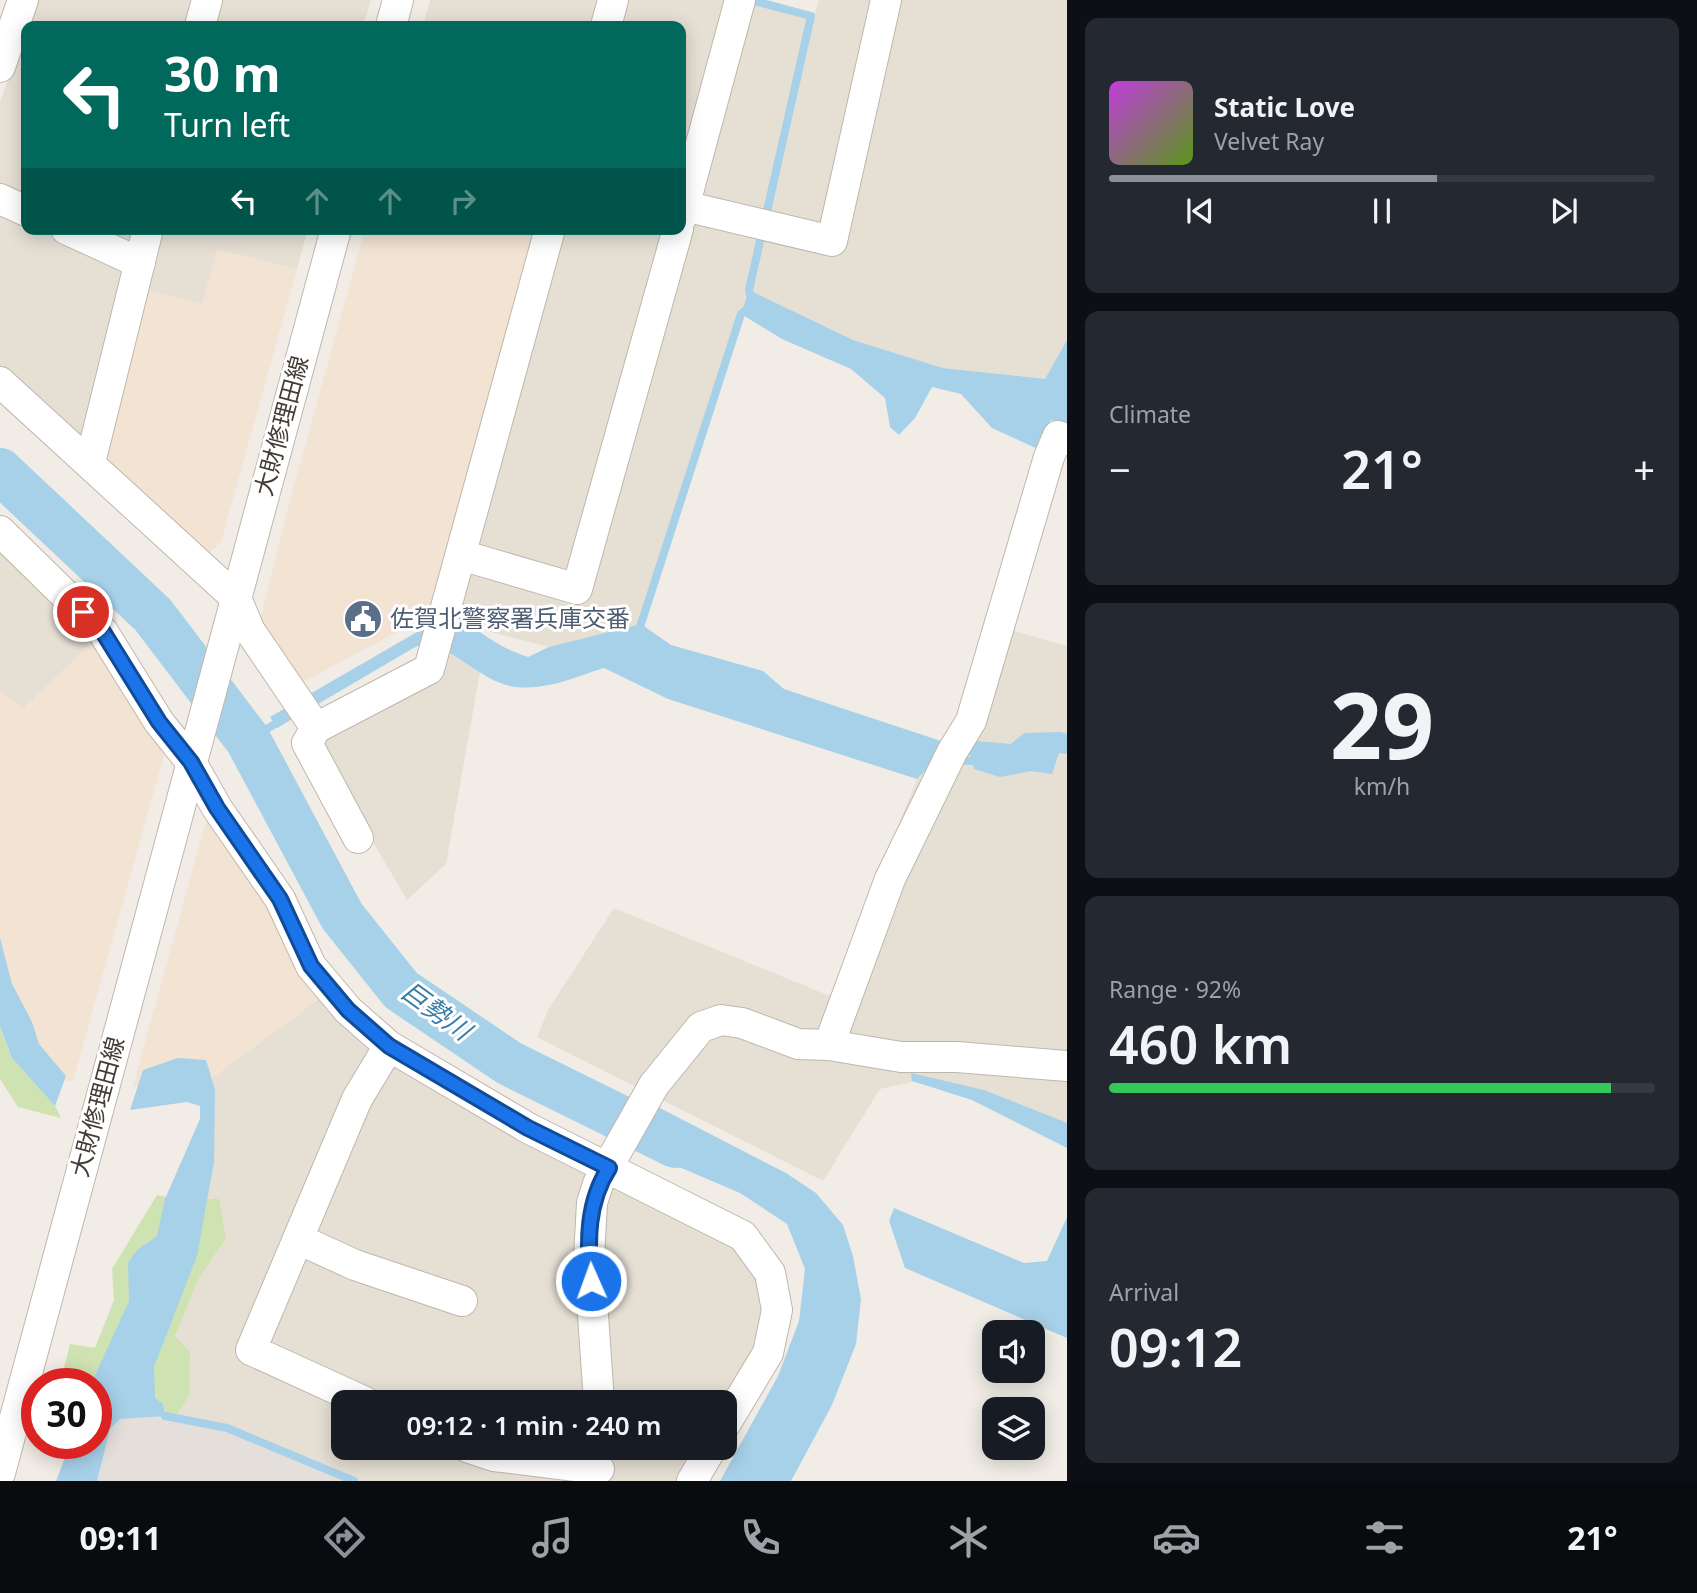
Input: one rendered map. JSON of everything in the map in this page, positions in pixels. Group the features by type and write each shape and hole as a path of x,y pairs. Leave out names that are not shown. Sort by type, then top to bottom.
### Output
{"street":[{"path":"0,67 23,0"},
{"path":"201,21 207,0"},
{"path":"392,21 398,0"},
{"path":"607,21 613,0"},
{"path":"686,199 740,0"},
{"path":"686,218 832,241 886,0"},
{"path":"0,199 21,209"},
{"path":"79,235 140,263"},
{"path":"90,463 147,235"},
{"name":"大財修理田線","path":"0,1473 6,1435 334,235"},
{"path":"306,714 429,669 548,235"},
{"path":"461,555 578,589 676,235"},
{"path":"0,382 90,463 250,631 306,714 307,743 358,838"},
{"path":"829,1045 890,879 971,721 1049,457 1058,436 1067,440"},
{"path":"0,530 103,632 159,722 193,752 217,808 280,899 311,966 348,1010 389,1046 528,1128 743,1236 770,1273 777,1310 768,1353 737,1404"},
{"path":"598,1390 589,1257 592,1203 598,1184 654,1085 701,1027 721,1020 742,1023 798,1044 829,1045 901,1057 957,1057 1067,1066"},
{"path":"339,1390 251,1350 357,1098 389,1046"},
{"path":"298,1239 355,1265 461,1301"},
{"path":"536,1460 599,1466"},
{"path":"692,1481 704,1460"}],"shaded area":[{"path":"36,0 196,0 190,21 28,21"},
{"path":"216,0 371,0 365,21 210,21"},
{"path":"430,0 602,0 596,21 424,21"},
{"path":"625,0 767,0 815,13 819,0 1067,0 1067,340 1045,379 943,368 853,340 749,290 641,624 549,647 474,628 458,613 558,235 686,235 686,21 619,21"},
{"path":"21,41 21,200 0,190 0,102"},
{"path":"0,206 21,216 21,235 67,235 130,263 83,446 0,370"},
{"path":"100,235 137,235 133,250"},
{"path":"156,235 306,235 297,269 218,250 202,304 142,289"},
{"path":"363,235 539,235 433,613 299,684 259,625 292,493"},
{"path":"217,250 297,269 221,542 208,554 100,459 142,289 202,304"},
{"path":"0,542 99,636 24,708 0,691"},
{"path":"993,625 1067,646 1067,1142 980,1099 917,1081 880,1089 823,1181 537,1037 548,1010 614,908 830,996 917,779 933,763 965,712"},
{"path":"99,636 166,748 73,1081 50,1080 0,979 0,691 25,708"},
{"path":"446,651 480,672 446,864 407,900 315,743"},
{"path":"207,817 271,902 287,950 319,999 197,1089 133,1086"},
{"path":"319,999 360,1039 450,1101 734,1238 761,1274 767,1312 758,1355 733,1390 331,1390 331,1460 693,1460 679,1481 354,1481 174,1419 189,1396 175,1336 198,1280 226,1238 184,1200 205,1113 197,1089"},
{"path":"135,1405 174,1419 227,1428 354,1481 79,1481 89,1459 112,1459 112,1421"}],"green space":[{"path":"0,1028 12,1058 55,1106 61,1118 18,1107 0,1079"},
{"path":"157,1195 184,1200 219,1199 226,1238 198,1280 175,1336 190,1352 189,1396 174,1419 135,1405 112,1393 112,1368 64,1368 70,1344 95,1348 114,1300 112,1269"}],"water":[{"path":"749,290 853,340 943,368 1045,379 1067,340 1067,425 1051,420 1040,450 992,428 961,394 932,387 915,418 899,435 890,427 885,398 851,369 782,339 741,314"},
{"path":"458,613 490,639 528,657 549,647 641,624 671,645 763,671 784,689 941,741 933,763 917,779 668,699 604,668 529,688 503,684 446,651 449,640 417,646 277,728 270,717 417,632 454,625"},
{"path":"1024,733 1067,734 1067,754 1059,753 1052,774 1031,771 1000,777 974,769 969,753 977,741 1011,744"},
{"path":"0,938 12,984 32,1022 39,1044 66,1076 55,1106 12,1058 0,1027"},
{"path":"178,1058 206,1060 215,1090 214,1162 197,1256 154,1367 155,1398 163,1404 165,1416 120,1419 112,1427 112,1368 98,1368 129,1301 128,1263 137,1250 157,1236 165,1199 200,1119 200,1106 187,1102 130,1110 143,1070"},
{"path":"911,1073 984,1090 1065,1122 1067,1148 972,1100 912,1081"},
{"path":"658,1107 786,1173 816,1193 843,1225 853,1256 861,1299 856,1344 832,1405 791,1481 720,1481 732,1460 737,1460 737,1450 778,1376 799,1321 805,1269 787,1224 740,1193 637,1149"},
{"path":"894,1208 1024,1263 1047,1261 1067,1217 1067,1338 1045,1328 1045,1320 1025,1320 905,1268 889,1221"},
{"path":"64,1459 102,1459 97,1481 56,1481"}],"waterway":[{"path":"754,1 811,16 767,211"},
{"path":"751,299 749,290 761,237"},
{"path":"641,624 741,314 747,309"},
{"name":"巨勢川","path":"0,471 153,615 248,740 342,916 401,990 509,1063 675,1145"},
{"path":"248,740 282,720"},
{"path":"954,760 971,761"},
{"path":"165,1416 227,1428 354,1481"}],"place":[{"name":"佐賀北警察署兵庫交番","path":"363,619"}],"route":[{"path":"83,612 103,632 159,722 191,762 217,808 280,899 311,966 348,1010 389,1046 528,1128 609,1168 598,1184 592,1203 589,1257 591,1281"}]}
